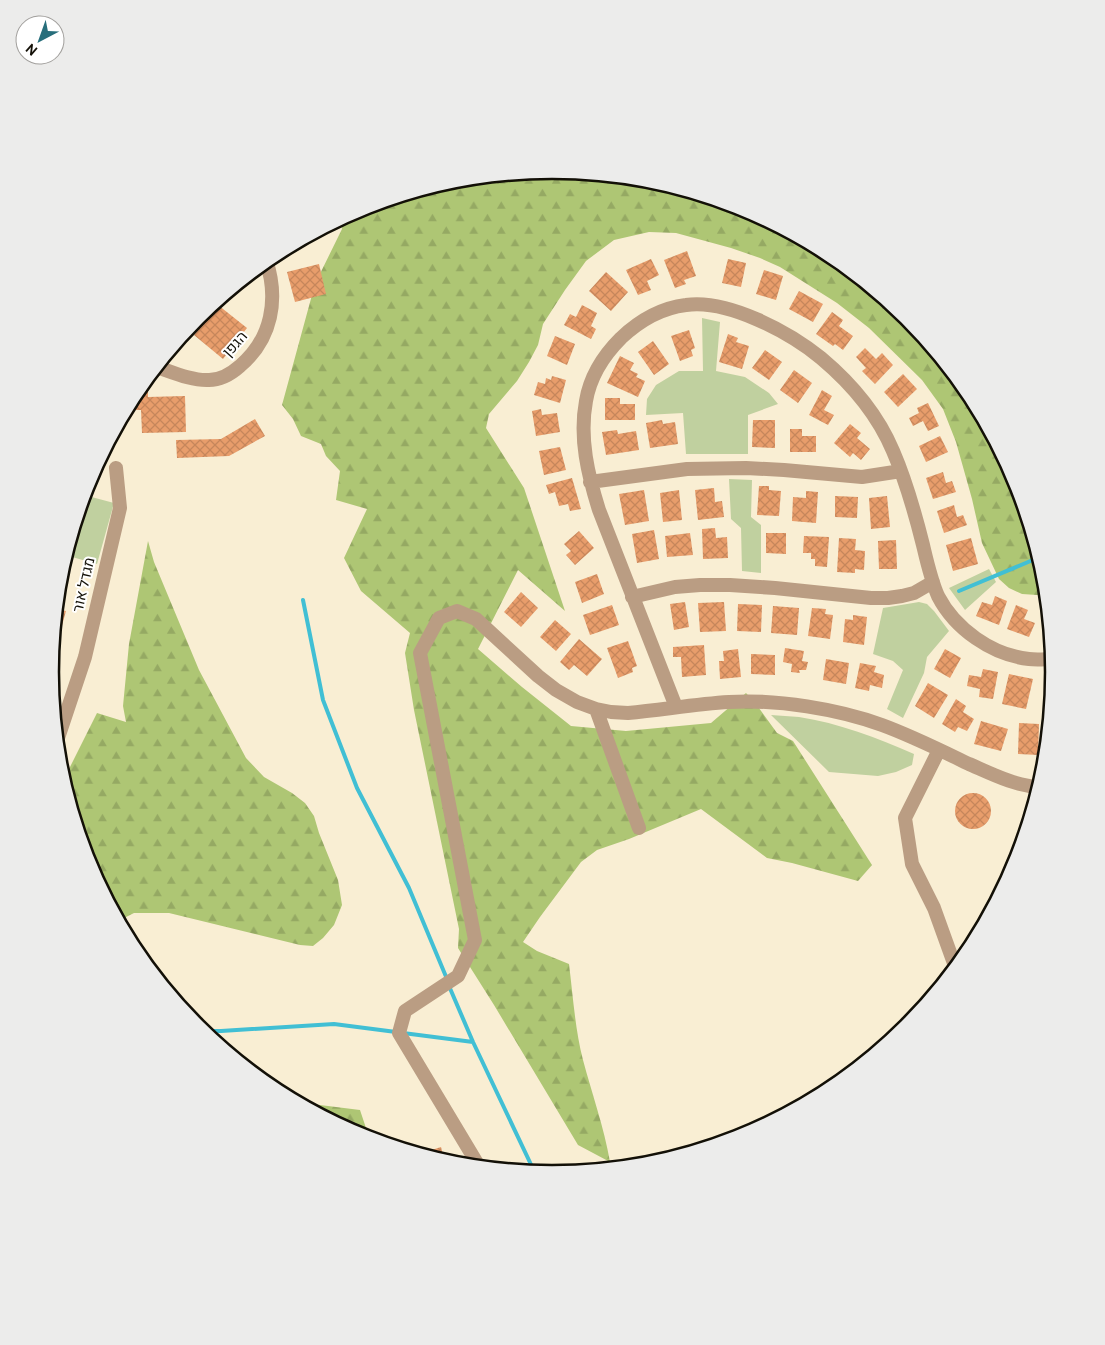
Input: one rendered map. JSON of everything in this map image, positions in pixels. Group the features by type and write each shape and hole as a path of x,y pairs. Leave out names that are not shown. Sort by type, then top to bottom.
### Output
{"street":[{"name":"הגפן","path":"163,369 186,377 210,380 229,376 248,359 263,339 270,320 272,303 269,269"},
{"path":"676,707 606,531 590,482 584,440 584,423 586,402 592,379 603,359 616,343 643,320 672,307 688,304 707,304 750,316 794,339 819,357 857,393 873,413 887,436 901,471 933,582 939,597 952,616 980,642 996,650 1029,659 1046,658"},
{"name":"מגדל אור","path":"62,723 85,657 120,508 116,468"},
{"path":"590,482 686,469 746,468 862,477 901,471"},
{"path":"632,597 675,588 700,585 730,585 888,598 914,593 933,582"},
{"path":"475,1160 399,1033 406,1011 458,976 475,940 420,653 439,618 457,611 476,619 556,690 577,702 596,709 628,713 731,702 765,703 820,709 850,715 908,734 991,774 1032,787"},
{"path":"596,709 639,828"},
{"path":"939,750 905,818 912,864 934,908 953,961"}],"green space":[{"path":"520,180 585,180 649,188 711,205 741,216 771,230 827,262 878,301 924,347 963,398 995,454 1009,484 1029,545 1040,595 1022,594 1009,588 999,579 982,543 956,442 943,409 922,380 869,328 837,303 780,267 731,248 676,233 649,232 614,240 586,261 565,290 543,324 538,345 529,362 517,381 489,414 486,428 524,488 565,611 518,570 478,649 571,726 626,731 711,723 746,693 777,733 793,741 872,865 858,881 767,858 701,809 629,839 597,850 581,862 523,942 537,951 569,964 580,1048 610,1162 578,1145 458,948 459,929 414,710 405,653 410,633 361,591 344,558 367,509 336,500 340,471 326,456 321,444 301,436 293,419 282,405 315,284 342,229 342,226 364,216 425,196 456,188"},
{"path":"702,318 720,322 716,371 745,377 769,393 778,404 748,415 748,454 686,454 683,413 646,415 647,399 656,385 679,371 703,371"},
{"path":"729,479 752,480 751,517 761,525 761,573 742,571 741,528 731,519"},
{"path":"91,497 114,503 97,564 73,557"},
{"path":"148,541 154,562 199,670 246,758 264,777 305,803 314,816 338,880 342,905 334,925 313,946 300,945 169,913 134,913 124,918 96,861 85,831 68,770 97,713 126,722 123,706 129,644"},
{"path":"989,569 996,582 965,610 949,588"},
{"path":"919,602 927,604 949,631 927,657 924,673 903,718 887,709 903,670 893,661 873,654 883,608"},
{"path":"771,715 799,717 829,723 858,732 914,754 912,765 896,772 878,776 829,772"},
{"path":"314,1104 360,1110 367,1130"}],"building":[{"path":"687,251 696,276 684,280 686,284 675,288 664,260"},
{"path":"651,259 659,275 647,281 651,290 638,295 626,270"},
{"path":"728,259 746,263 741,287 722,283"},
{"path":"319,264 326,294 295,302 287,272"},
{"path":"764,270 783,276 776,300 756,294"},
{"path":"606,272 628,292 611,311 589,291"},
{"path":"799,291 823,304 813,322 789,309"},
{"path":"582,305 597,313 591,326 596,329 591,339 564,325 570,314 576,317"},
{"path":"220,307 247,328 223,359 194,335"},
{"path":"832,312 843,320 839,326 853,336 843,350 835,344 833,346 816,334"},
{"path":"689,330 695,348 691,350 693,356 680,361 671,336"},
{"path":"728,334 738,338 736,342 749,346 742,369 719,362"},
{"path":"555,336 575,344 567,365 547,356"},
{"path":"653,341 669,364 654,375 638,352"},
{"path":"865,348 876,359 882,353 893,365 875,384 862,371 866,368 856,357"},
{"path":"765,350 782,362 769,380 752,368"},
{"path":"620,356 634,363 630,370 638,374 636,377 645,381 638,397 607,383"},
{"path":"794,370 812,383 798,403 780,390"},
{"path":"903,374 917,389 898,407 884,392"},
{"path":"552,376 566,380 560,403 534,395 538,382 545,384 546,378 551,380"},
{"path":"148,390 148,397 185,396 186,432 142,433 141,410 135,410"},
{"path":"822,390 832,396 824,410 834,415 828,425 809,415"},
{"path":"605,398 620,398 620,404 635,404 635,420 605,420"},
{"path":"928,403 939,426 928,431 923,421 913,426 909,418 919,413 917,408"},
{"path":"541,409 542,415 557,413 560,432 536,436 532,411"},
{"path":"255,419 265,436 229,456 177,458 176,440 221,439"},
{"path":"662,420 663,424 675,422 678,444 650,448 646,423"},
{"path":"753,420 775,420 775,448 752,447"},
{"path":"850,424 861,433 857,438 870,449 861,460 853,453 850,457 834,443"},
{"path":"790,429 802,429 802,436 816,436 816,452 790,452"},
{"path":"617,430 618,434 636,431 639,450 606,455 602,432"},
{"path":"940,436 948,452 926,462 919,446"},
{"path":"560,447 566,470 544,475 539,451"},
{"path":"943,472 946,483 952,481 956,492 933,499 926,478"},
{"path":"572,478 581,509 570,511 568,504 559,506 555,492 549,494 546,485"},
{"path":"759,486 769,486 769,490 781,491 779,516 757,515"},
{"path":"714,488 715,502 722,501 724,517 698,520 695,490"},
{"path":"644,490 649,521 625,525 619,494"},
{"path":"679,490 682,520 663,522 660,493"},
{"path":"806,491 818,492 816,523 792,521 793,497 806,498"},
{"path":"835,496 858,497 857,518 835,517"},
{"path":"887,496 890,527 871,529 869,498"},
{"path":"954,505 957,517 963,515 967,525 944,533 937,511"},
{"path":"715,528 716,538 727,537 728,558 703,559 702,529"},
{"path":"654,530 659,559 637,563 632,534"},
{"path":"579,531 594,548 575,565 566,555 571,551 564,544"},
{"path":"690,533 693,555 667,557 665,536"},
{"path":"766,533 786,533 786,554 766,553"},
{"path":"804,536 829,537 827,567 815,566 815,559 811,559 811,553 803,553"},
{"path":"839,538 856,539 855,550 865,551 864,570 855,569 855,573 837,572"},
{"path":"971,538 978,564 953,571 946,545"},
{"path":"896,540 897,569 879,569 878,541"},
{"path":"597,574 604,594 582,603 575,582"},
{"path":"521,592 538,608 521,627 504,612"},
{"path":"995,596 1007,601 999,625 976,616 982,602 992,605"},
{"path":"685,602 689,627 674,630 670,604"},
{"path":"724,602 726,631 700,632 698,603"},
{"path":"738,604 762,605 761,632 737,631"},
{"path":"612,605 619,625 590,635 583,615"},
{"path":"1016,605 1028,610 1024,619 1035,623 1029,637 1007,629"},
{"path":"773,606 799,608 797,635 771,633"},
{"path":"812,608 826,609 825,614 833,615 830,639 808,636"},
{"path":"63,610 66,611 61,629"},
{"path":"853,615 867,617 864,645 843,642 845,619 853,620"},
{"path":"555,620 571,634 556,651 540,637"},
{"path":"579,639 602,659 587,676 574,665 569,670 560,662"},
{"path":"628,641 637,666 632,668 633,672 618,678 607,648"},
{"path":"704,645 706,675 682,677 681,657 673,657 673,647"},
{"path":"785,648 804,651 802,661 808,662 806,670 799,670 800,673 791,672 792,664 783,662"},
{"path":"738,649 741,677 720,679 719,661 724,661 723,651"},
{"path":"945,649 961,658 950,678 934,669"},
{"path":"751,654 775,655 775,675 751,674"},
{"path":"826,659 849,663 846,684 823,680"},
{"path":"860,663 876,666 874,672 884,675 882,688 870,685 869,691 855,688"},
{"path":"983,669 998,672 993,699 979,697 980,689 967,686 969,675 981,677"},
{"path":"1009,674 1033,679 1026,709 1002,704"},
{"path":"928,683 948,695 934,718 915,706"},
{"path":"956,699 966,706 963,712 974,719 967,731 958,727 955,732 942,724"},
{"path":"981,721 1008,729 1001,751 974,744"},
{"path":"1019,723 1039,724 1038,755 1018,754"},
{"path":"973,793 980,794 986,798 990,804 990,818 986,824 980,828 973,829 966,828 960,824 956,818 955,811 956,804 960,798 966,794"},
{"path":"441,1147 443,1154 430,1150"}],"waterway":[{"path":"959,591 1033,560"},
{"path":"303,600 323,700 357,788 409,888 447,979"},
{"path":"449,986 473,1042 531,1165"},
{"path":"213,1031 334,1024 396,1032"},
{"path":"403,1033 473,1042"}]}
